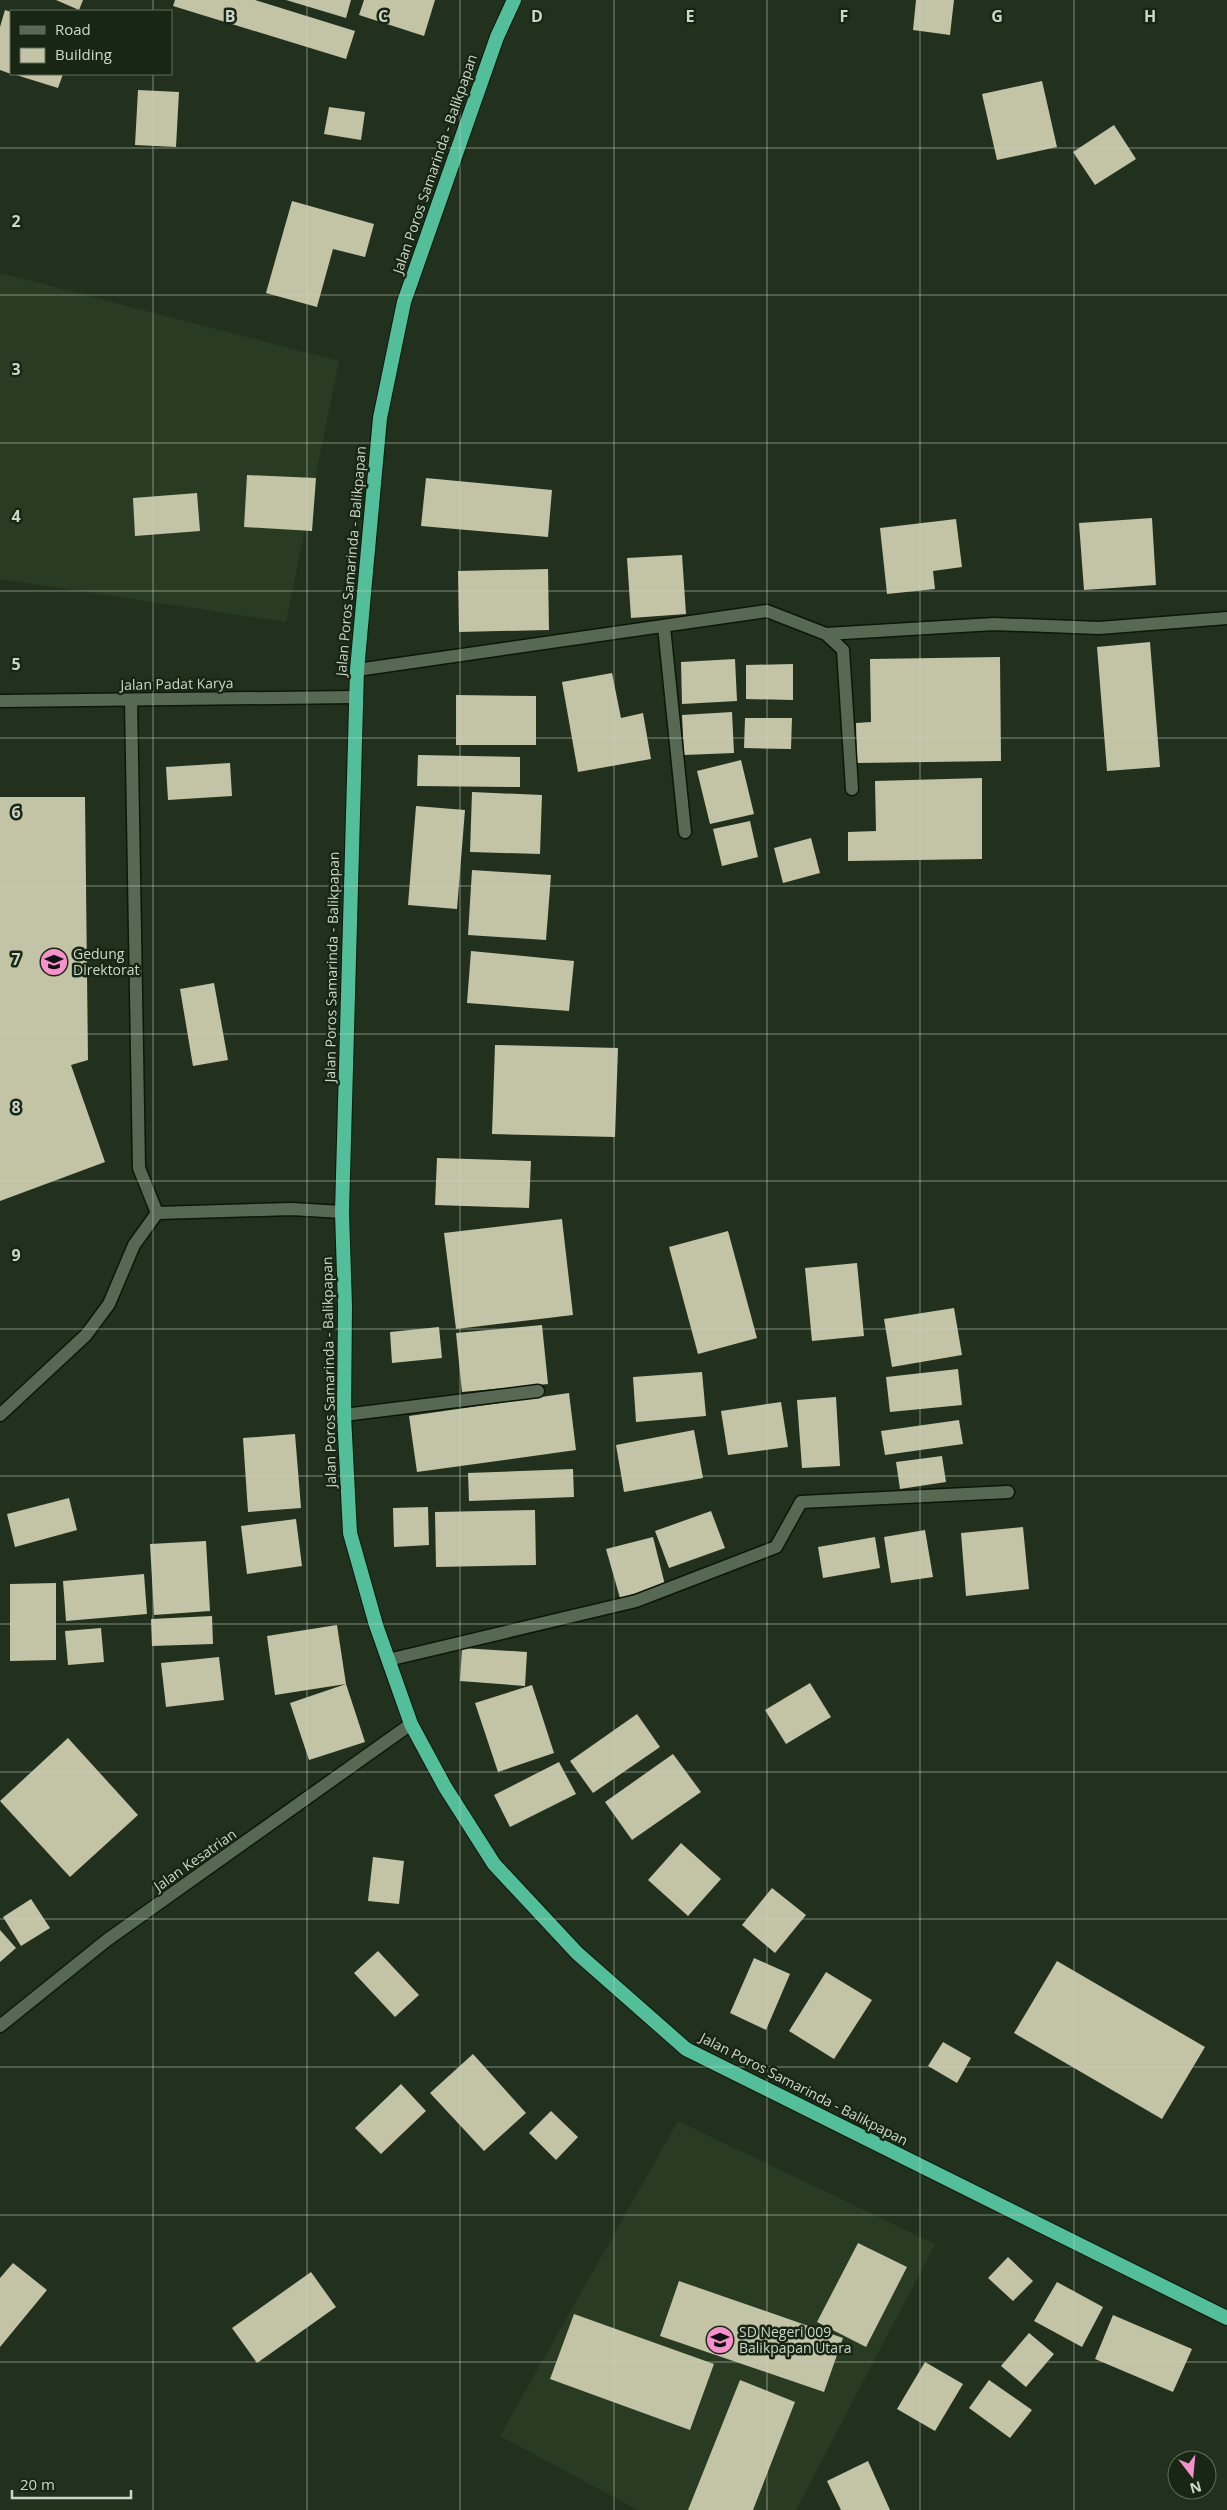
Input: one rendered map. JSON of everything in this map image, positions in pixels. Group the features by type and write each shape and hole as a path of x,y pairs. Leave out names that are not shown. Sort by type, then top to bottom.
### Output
{"highway":[{"name":"Jalan Poros Samarinda - Balikpapan","path":"514,0 497,37 404,302 380,418 357,670 342,1212 345,1306 344,1416 350,1533 388,1660 411,1724 445,1788 494,1864 577,1953 686,2049 1227,2318"}],"street":[{"path":"357,670 767,611 826,634 844,650 852,789"},
{"path":"826,634 994,624 1098,628 1227,618"},
{"path":"664,627 685,832"},
{"name":"Jalan Padat Karya","path":"0,701 355,697"},
{"path":"131,700 139,1168 157,1213"},
{"path":"157,1213 292,1209 342,1212"},
{"path":"0,1415 86,1336 108,1304 134,1245 157,1213"},
{"path":"344,1416 538,1391"},
{"path":"388,1660 636,1601 776,1547 802,1502 1008,1492"},
{"name":"Jalan Kesatrian","path":"0,2026 107,1940 411,1724"}],"shaded area":[{"path":"0,273 339,361 286,622 0,579"},
{"name":"SD Negeri 009 Balikpapan Utara","path":"678,2121 935,2244 796,2510 638,2510 500,2436"}],"building":[{"path":"56,0 83,0 79,10"},
{"path":"175,0 255,0 355,31 346,59 173,6"},
{"path":"286,0 351,0 346,18"},
{"path":"364,0 435,0 424,36 359,15"},
{"path":"916,0 954,0 950,35 913,30"},
{"path":"5,10 10,12 10,74 0,70 0,27"},
{"path":"16,75 63,75 58,88"},
{"path":"1042,81 1057,147 997,160 982,94"},
{"path":"138,90 179,92 176,147 135,145"},
{"path":"329,107 365,112 361,140 324,134"},
{"path":"1114,125 1136,159 1095,185 1073,152"},
{"path":"292,201 374,224 365,257 333,249 317,307 266,293"},
{"path":"247,475 316,478 312,531 244,527"},
{"path":"426,478 552,490 548,537 421,526"},
{"path":"197,493 200,531 135,536 133,498"},
{"path":"1152,518 1156,585 1084,590 1079,523"},
{"path":"956,519 962,567 933,571 935,589 887,594 880,528"},
{"path":"682,555 686,614 631,618 627,558"},
{"path":"548,569 549,630 459,632 458,571"},
{"path":"1150,642 1160,767 1107,771 1097,647"},
{"path":"1000,657 1001,761 857,763 856,723 871,722 870,659"},
{"path":"735,659 737,701 682,704 681,662"},
{"path":"793,664 793,700 746,699 746,665"},
{"path":"612,673 621,718 643,713 651,759 578,772 562,682"},
{"path":"456,695 536,696 536,745 456,745"},
{"path":"732,712 734,753 684,755 682,715"},
{"path":"745,718 792,718 791,749 744,748"},
{"path":"418,755 520,757 520,787 417,786"},
{"path":"741,760 754,814 710,824 697,771"},
{"path":"230,763 232,796 168,800 166,767"},
{"path":"982,778 982,859 848,861 848,832 876,831 875,781"},
{"path":"472,792 542,795 540,854 470,852"},
{"path":"0,797 85,797 88,1060 71,1065 105,1162 0,1201"},
{"path":"416,806 465,810 457,909 408,905"},
{"path":"750,821 758,857 722,866 713,829"},
{"path":"811,838 820,873 783,883 774,848"},
{"path":"472,870 551,875 546,940 468,935"},
{"path":"471,951 574,961 569,1011 467,1003"},
{"path":"214,983 228,1060 193,1066 180,989"},
{"path":"495,1045 618,1048 615,1137 492,1134"},
{"path":"437,1158 531,1161 529,1208 435,1205"},
{"path":"562,1219 573,1315 456,1329 444,1233"},
{"path":"728,1231 757,1338 698,1354 669,1247"},
{"path":"857,1263 864,1336 812,1341 805,1268"},
{"path":"954,1308 962,1355 892,1367 884,1319"},
{"path":"542,1325 548,1384 462,1392 456,1333"},
{"path":"439,1327 442,1358 392,1363 390,1332"},
{"path":"958,1369 962,1405 890,1412 886,1377"},
{"path":"702,1372 706,1416 636,1422 633,1377"},
{"path":"569,1393 576,1450 417,1472 409,1416"},
{"path":"836,1397 840,1466 802,1468 797,1400"},
{"path":"781,1402 788,1447 728,1455 721,1411"},
{"path":"959,1420 963,1444 885,1455 881,1431"},
{"path":"694,1430 703,1478 624,1492 616,1445"},
{"path":"295,1434 301,1508 248,1512 243,1438"},
{"path":"942,1456 946,1482 900,1489 896,1462"},
{"path":"573,1469 574,1497 469,1501 468,1473"},
{"path":"69,1498 77,1530 15,1547 7,1514"},
{"path":"428,1507 429,1545 394,1547 393,1508"},
{"path":"535,1510 536,1565 436,1567 435,1512"},
{"path":"711,1511 725,1548 669,1568 655,1531"},
{"path":"296,1519 302,1566 247,1574 241,1526"},
{"path":"1023,1527 1029,1589 966,1596 961,1533"},
{"path":"925,1530 933,1577 891,1583 884,1537"},
{"path":"653,1537 665,1585 620,1598 606,1549"},
{"path":"875,1537 880,1568 823,1578 818,1547"},
{"path":"206,1541 210,1611 154,1615 150,1544"},
{"path":"144,1574 147,1614 66,1621 63,1581"},
{"path":"56,1583 56,1660 10,1661 10,1584"},
{"path":"212,1616 213,1644 152,1646 151,1619"},
{"path":"337,1625 346,1684 275,1695 267,1636"},
{"path":"101,1628 104,1662 68,1665 65,1631"},
{"path":"462,1648 527,1652 525,1686 460,1681"},
{"path":"219,1657 224,1700 166,1707 161,1663"},
{"path":"810,1683 831,1717 786,1744 765,1710"},
{"path":"346,1684 365,1742 309,1760 290,1703"},
{"path":"532,1685 554,1753 498,1772 475,1703"},
{"path":"637,1714 660,1747 593,1793 570,1761"},
{"path":"68,1738 138,1815 70,1877 0,1801"},
{"path":"673,1754 701,1792 632,1840 605,1802"},
{"path":"559,1762 576,1794 510,1827 494,1795"},
{"path":"681,1843 721,1879 688,1916 648,1880"},
{"path":"373,1857 404,1861 399,1904 368,1901"},
{"path":"772,1888 806,1915 775,1953 742,1925"},
{"path":"31,1899 50,1928 21,1946 3,1917"},
{"path":"0,1930 16,1948 0,1962"},
{"path":"378,1951 419,1995 395,2017 354,1973"},
{"path":"754,1958 790,1974 766,2030 730,2013"},
{"path":"1057,1961 1205,2047 1162,2119 1014,2033"},
{"path":"826,1972 872,2000 834,2059 789,2031"},
{"path":"943,2042 971,2058 957,2083 928,2066"},
{"path":"473,2054 526,2113 484,2151 430,2093"},
{"path":"401,2084 426,2111 381,2154 355,2128"},
{"path":"551,2111 578,2137 556,2160 529,2133"},
{"path":"858,2243 907,2267 866,2347 817,2322"},
{"path":"1008,2257 1033,2281 1013,2301 988,2278"},
{"path":"13,2263 47,2290 0,2347 0,2278"},
{"path":"311,2272 336,2307 257,2363 232,2328"},
{"name":"SD Negeri 009 Balikpapan Utara","path":"679,2281 843,2338 824,2392 660,2336"},
{"path":"1057,2282 1103,2307 1082,2347 1034,2321"},
{"path":"574,2314 714,2364 690,2430 550,2379"},
{"path":"1113,2315 1192,2349 1173,2392 1095,2359"},
{"path":"1029,2333 1054,2354 1026,2387 1001,2366"},
{"path":"925,2362 963,2384 935,2431 897,2409"},
{"path":"740,2380 795,2402 753,2510 688,2510"},
{"path":"989,2380 1032,2410 1010,2438 969,2408"},
{"path":"868,2461 890,2510 841,2510 827,2481"}],"place":[{"name":"Gedung Direktorat","path":"54,962"},
{"name":"SD Negeri 009 Balikpapan Utara","path":"720,2340"}]}
